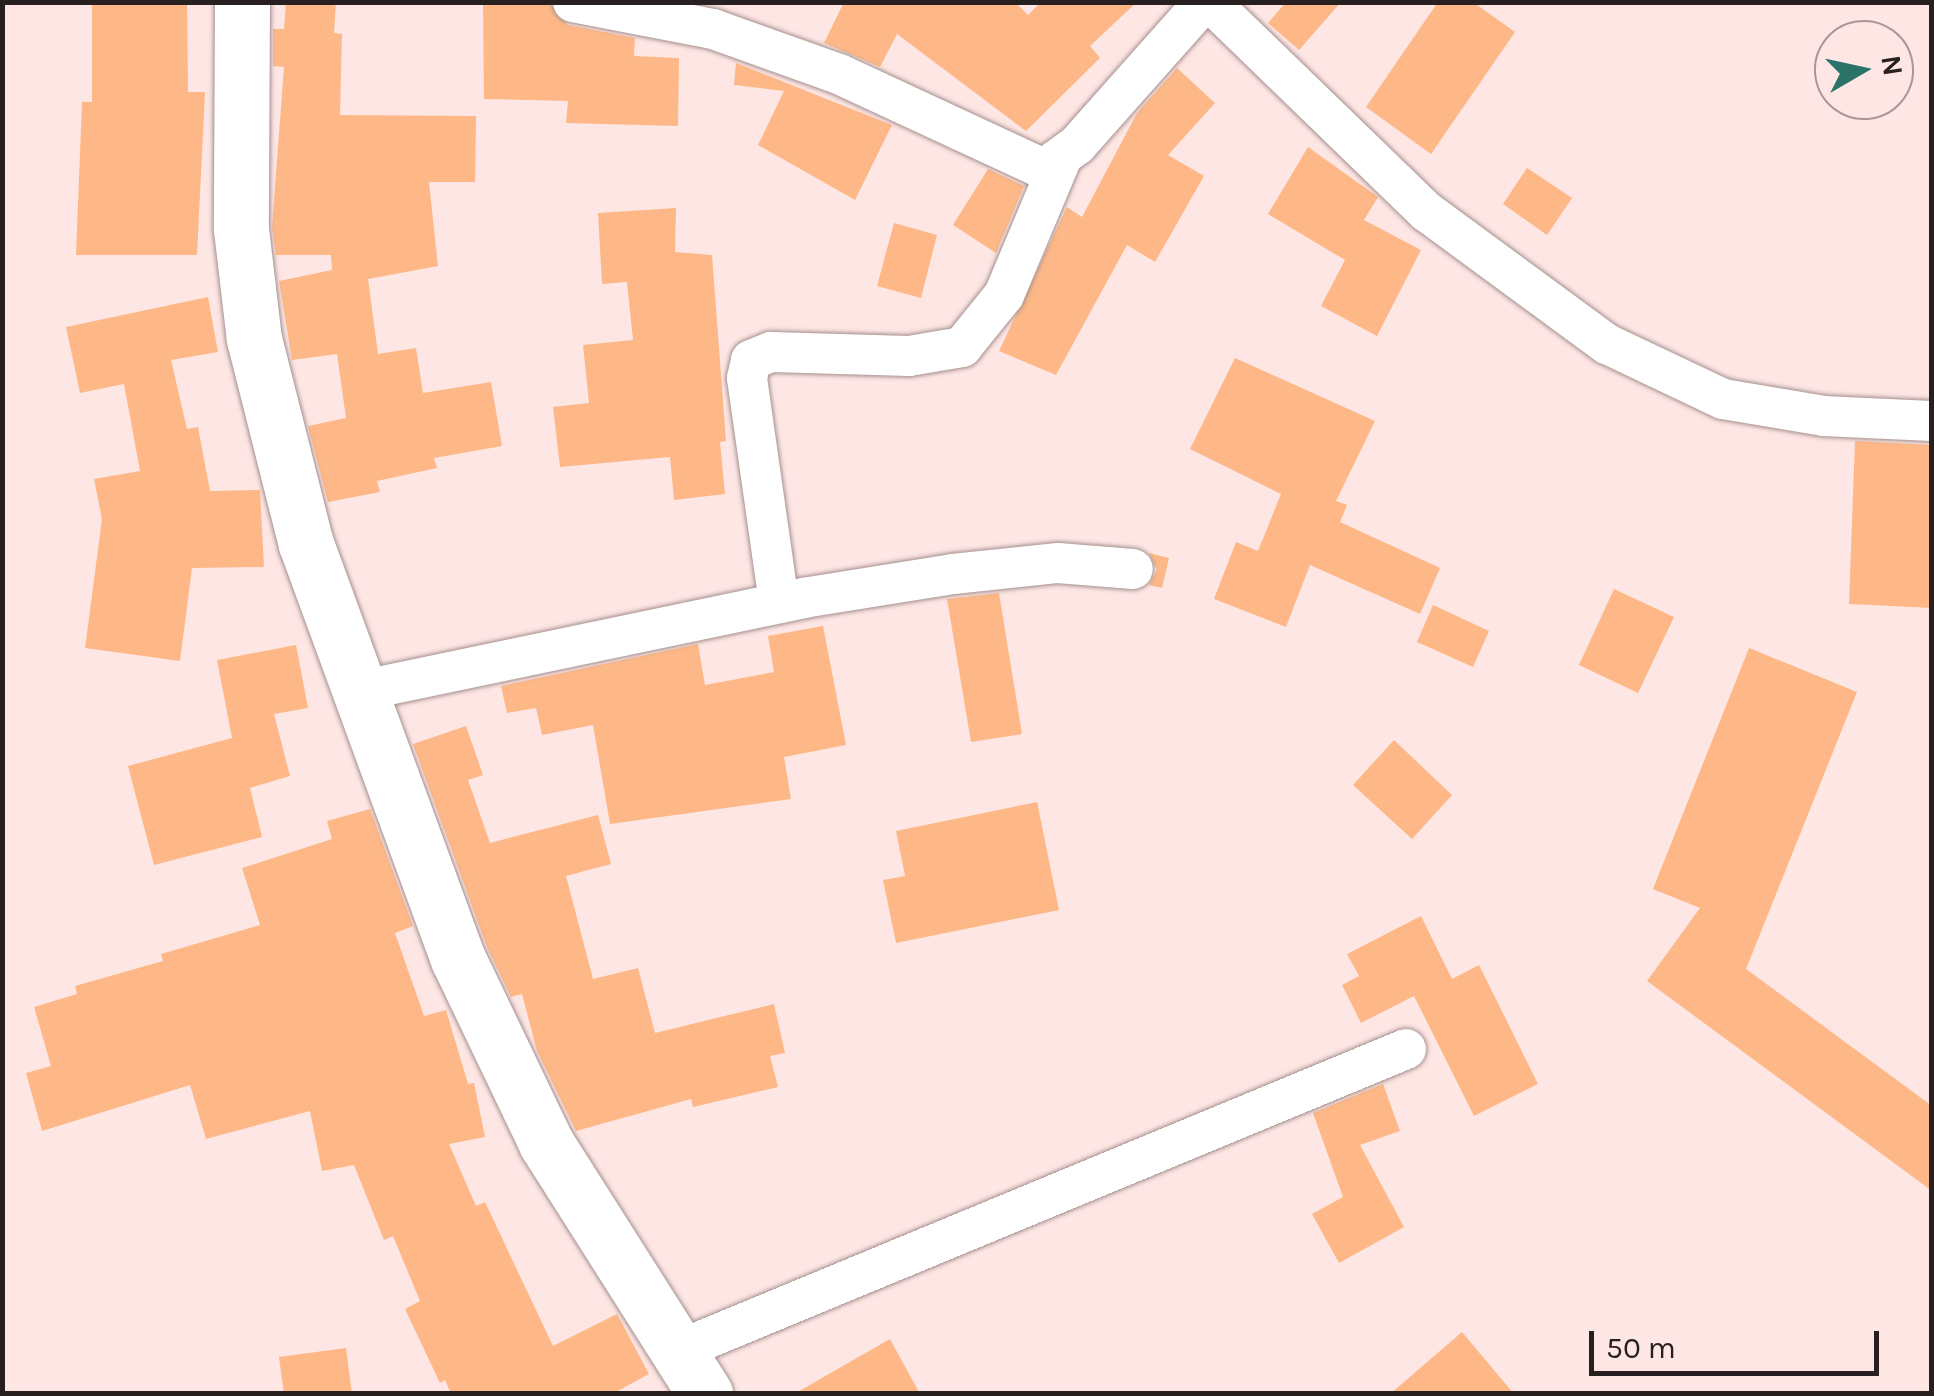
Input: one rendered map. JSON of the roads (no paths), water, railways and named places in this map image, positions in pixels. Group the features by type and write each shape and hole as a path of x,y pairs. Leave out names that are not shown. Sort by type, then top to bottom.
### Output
{"street":[{"path":"242,2 242,229 254,340 306,544 458,959 546,1143 691,1372 1406,1049"},
{"path":"573,2 713,30 839,74 1030,167 1060,162"},
{"path":"779,603 747,378 751,360 771,352 909,356 962,347 1004,295 1060,162 1207,2 1427,212 1606,344 1723,398 1823,416 1932,422"},
{"path":"359,690 779,603 1058,563 1133,569"}]}
